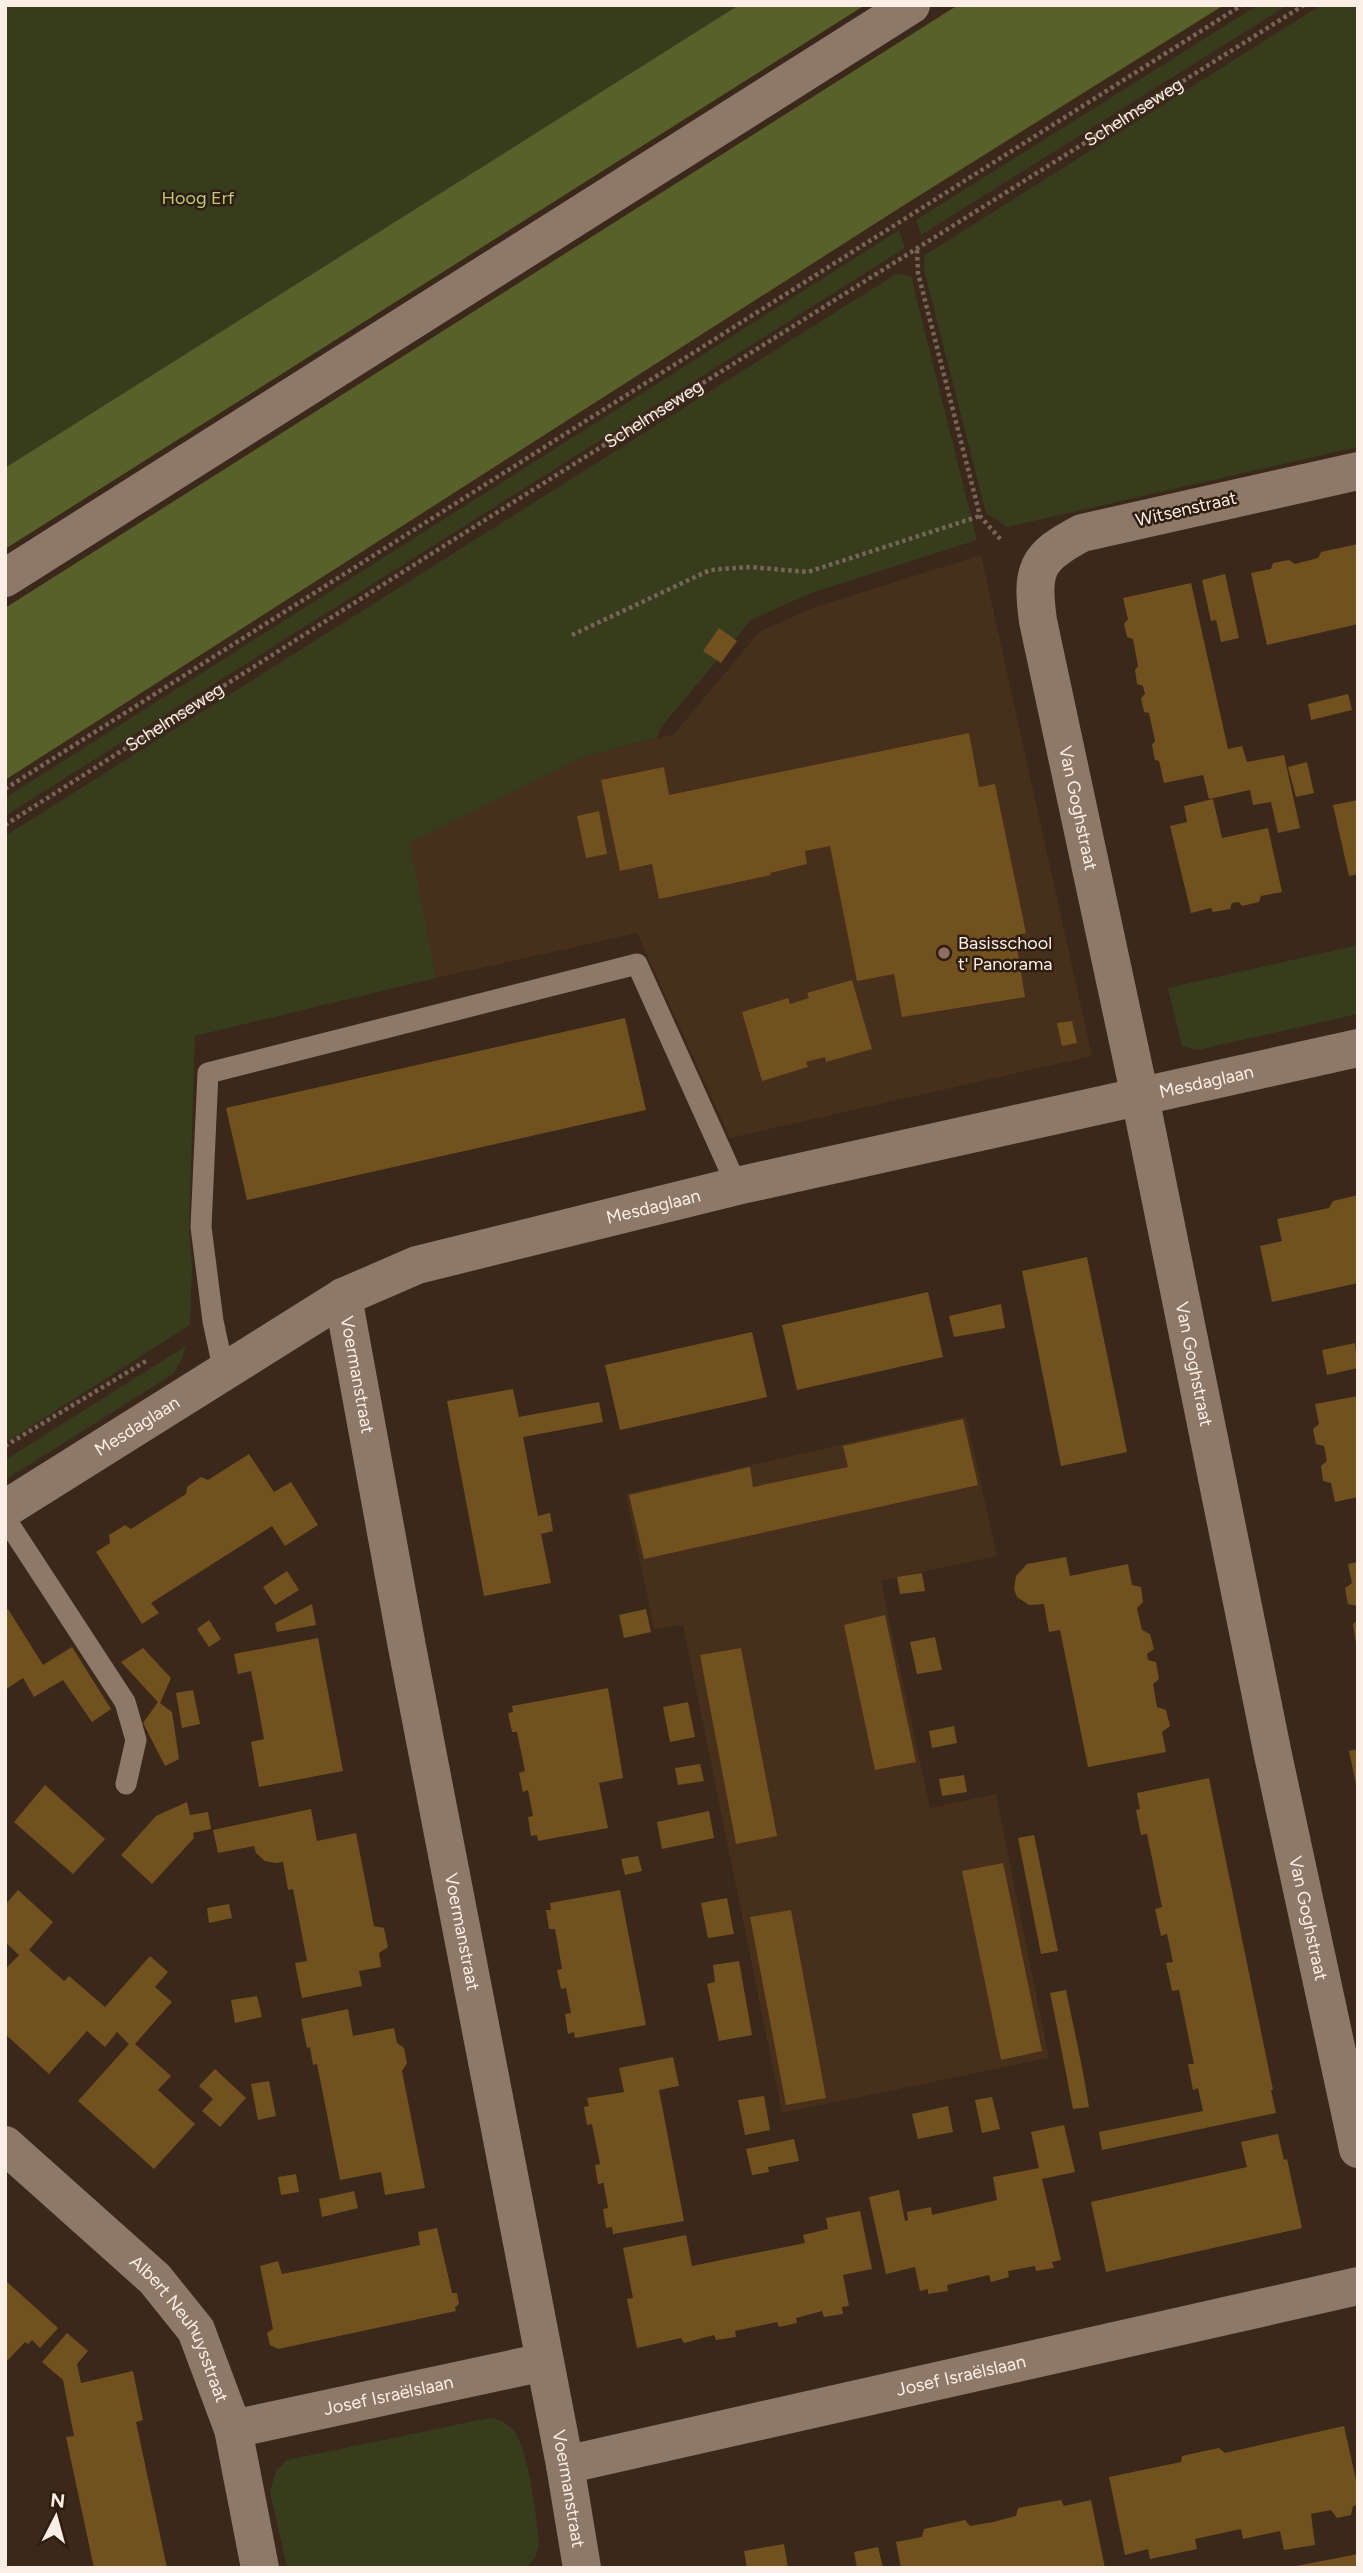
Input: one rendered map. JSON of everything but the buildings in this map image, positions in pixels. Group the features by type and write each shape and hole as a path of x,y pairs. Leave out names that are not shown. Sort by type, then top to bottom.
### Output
{"street":[{"path":"5,578 911,5"},
{"name":"Witsenstraat","path":"1035,579 1043,558 1060,544 1082,533 1358,471"},
{"name":"Van Goghstraat","path":"1035,579 1038,621 1140,1097 1273,1755 1358,2149"},
{"name":"Mesdaglaan","path":"5,1509 343,1297 417,1265 737,1186 1358,1048"},
{"name":"Voermanstraat","path":"343,1297 407,1647 565,2465 582,2568"},
{"name":"Albert Neuhuysstraat","path":"5,2146 155,2279 196,2330 233,2428 260,2568"},
{"name":"Josef Israëlslaan","path":"565,2465 1358,2286"},
{"name":"Josef Israëlslaan","path":"233,2428 544,2362"}],"lane":[{"path":"224,1372 213,1321 201,1227 208,1073 637,964 737,1186"},
{"path":"5,1518 125,1702 136,1741 127,1783"}],"path":[{"name":"Schelmseweg","path":"5,789 1242,5"},
{"name":"Schelmseweg","path":"5,825 1304,5"},
{"path":"917,250 918,273 980,516 1035,579"},
{"path":"572,635 710,570 750,567 808,572 980,516"},
{"path":"5,1446 213,1321"}],"shaded area":[{"path":"981,555 1092,1056 730,1138 637,933 436,978 409,843 584,757 674,734 760,631 815,607"},
{"path":"966,1416 997,1556 881,1581 930,1808 996,1794 1049,2058 782,2113 683,1625 654,1629 626,1494"}],"green space":[{"name":"Hoog Erf","path":"5,5 864,5 5,549"},
{"path":"739,5 865,5 5,549 5,468"},
{"path":"958,5 1224,5 901,207 5,780 5,608"},
{"path":"1258,5 1288,5 921,235 916,220"},
{"path":"1321,5 1358,5 1358,447 1007,527 986,513 924,270 925,255"},
{"path":"899,230 905,248 5,816 5,798"},
{"path":"896,274 911,276 977,540 811,593 751,620 662,726 657,738 584,757 410,843 436,978 195,1036 189,1229 192,1267 190,1325 5,1443 5,836"},
{"path":"1358,945 1358,1014 1197,1050 1182,1046 1168,988"},
{"path":"186,1346 173,1374 5,1480 5,1460"},
{"path":"489,2418 502,2421 513,2430 519,2439 527,2467 539,2543 536,2556 527,2568 287,2568 270,2491 276,2471 287,2460"}],"place":[{"name":"Basisschool t' Panorama","path":"944,953"}]}
